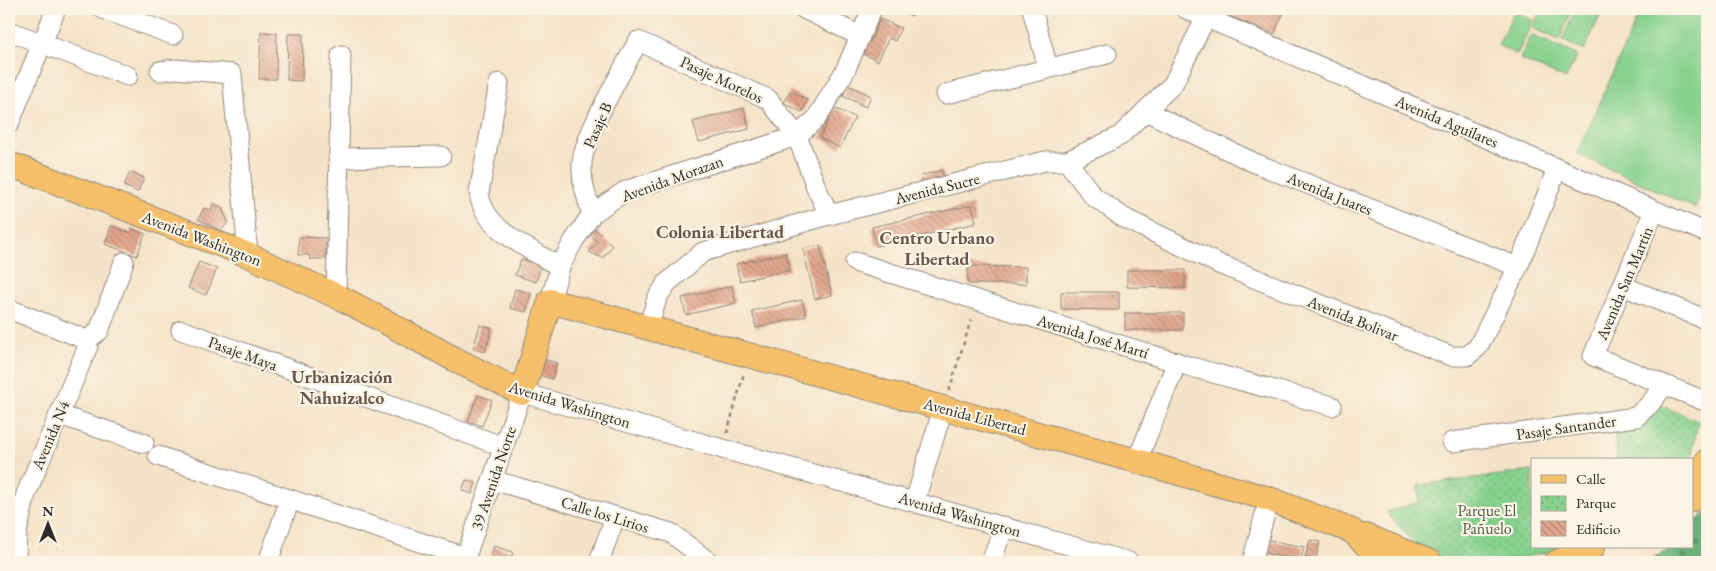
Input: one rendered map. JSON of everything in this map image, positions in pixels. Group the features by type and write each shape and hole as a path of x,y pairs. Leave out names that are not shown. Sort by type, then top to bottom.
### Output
{"main road":[{"name":"Avenida Washington","path":"9,164 248,255 336,296 522,393"},
{"name":"Avenida Libertad","path":"550,301 648,329 945,401 1136,461 1269,499 1352,531 1384,562"},
{"name":"Avenida Morazan","path":"522,393 550,301"},
{"path":"1701,493 1707,461"},
{"path":"1352,531 1371,562"},
{"path":"1352,531 1430,562"},
{"path":"1557,562 1591,548"}],"street":[{"path":"9,124 16,87 41,44 56,9"},
{"path":"103,9 173,34"},
{"path":"804,9 860,36"},
{"path":"797,136 816,119 844,72 872,9"},
{"path":"1032,9 1048,68"},
{"name":"Avenida Aguilares","path":"1186,9 1707,234"},
{"name":"Avenida Sucre","path":"648,329 657,298 667,283 703,252 829,215 1045,161 1067,161 1120,136 1173,84 1206,17"},
{"path":"9,31 128,76"},
{"name":"Pasaje Morelos","path":"638,41 768,99 797,136 816,187 829,215"},
{"name":"Pasaje B","path":"592,214 584,192 582,163 588,137 638,41"},
{"path":"946,94 1106,54"},
{"path":"336,296 341,55"},
{"path":"160,71 175,69 232,74 248,255"},
{"path":"499,84 479,193 480,200 498,228 560,267"},
{"name":"Avenida Juares","path":"1145,111 1257,164 1518,267"},
{"name":"Avenida Morazan","path":"550,301 560,267 573,242 592,214 625,191 797,136"},
{"path":"338,158 441,156"},
{"name":"Avenida Bolivar","path":"1067,161 1093,196 1124,218 1221,265 1451,356 1467,356 1478,347 1518,267 1557,169"},
{"name":"Avenida San Martin","path":"1654,211 1593,356 1664,385"},
{"path":"9,308 87,340 99,331 124,262"},
{"name":"Avenida José Martí","path":"854,262 1176,362 1332,406"},
{"path":"1623,286 1707,320"},
{"name":"Pasaje Maya","path":"181,330 504,447"},
{"name":"Avenida N4","path":"16,562 17,532 26,494 88,346 87,340"},
{"path":"1136,461 1176,362"},
{"path":"1664,385 1707,402"},
{"name":"Pasaje Santander","path":"1452,442 1636,418 1650,404 1664,385"},
{"name":"39 Avenida Norte","path":"464,560 522,393"},
{"name":"Avenida Washington","path":"522,393 1130,562"},
{"path":"915,501 945,401"},
{"path":"59,415 151,450 464,560"},
{"name":"Calle los Lirios","path":"493,480 671,533 709,562"},
{"path":"268,562 290,499"},
{"path":"1252,562 1269,499"},
{"path":"599,562 615,517"},
{"path":"991,562 1004,526"}],"path":[{"path":"945,401 971,320"},
{"path":"726,436 746,365"}],"green space":[{"path":"1541,9 1572,9 1559,40 1532,28"},
{"path":"1576,9 1603,9 1584,51 1562,40"},
{"path":"1641,9 1707,9 1707,178 1695,208 1577,154"},
{"path":"1514,12 1533,20 1517,55 1498,45"},
{"path":"1531,35 1577,55 1566,79 1520,59"},
{"path":"1657,404 1698,421 1691,458 1617,458 1613,421"},
{"name":"Parque El Pañuelo","path":"1531,471 1531,548 1566,548 1502,562 1431,562 1386,512 1419,502 1418,485"},
{"path":"1707,510 1707,562 1643,562 1666,552 1670,548 1694,548 1694,524"}],"building":[{"path":"896,9 915,9 912,16"},
{"path":"1212,9 1285,9 1274,34"},
{"path":"880,19 901,28 895,41 889,38 878,61 856,50 861,38 870,42"},
{"path":"261,32 277,33 276,79 259,79"},
{"path":"288,34 303,34 302,81 287,80"},
{"path":"848,85 871,96 866,107 843,96"},
{"path":"790,91 808,100 802,112 784,103"},
{"path":"744,108 749,129 699,142 693,122"},
{"path":"834,108 855,117 840,148 820,138"},
{"path":"942,170 945,182 924,187 921,176"},
{"path":"130,172 144,178 138,192 124,186"},
{"path":"213,203 222,208 228,222 221,231 198,219 204,208 211,210"},
{"path":"972,205 976,223 876,246 872,227"},
{"path":"111,226 131,233 132,229 145,234 137,256 105,244"},
{"path":"592,226 612,246 603,258 589,252 598,242 587,232"},
{"path":"299,237 326,238 326,259 310,259 309,255 298,255"},
{"path":"820,245 832,295 815,299 803,249"},
{"path":"786,253 790,270 740,281 736,264"},
{"path":"521,259 541,266 536,282 515,275"},
{"path":"199,262 217,269 206,295 188,288"},
{"path":"968,266 1026,267 1026,284 968,284"},
{"path":"1127,270 1185,270 1185,288 1127,287"},
{"path":"732,286 736,303 686,315 682,298"},
{"path":"515,289 531,293 526,312 510,308"},
{"path":"1061,292 1119,292 1119,310 1061,309"},
{"path":"802,300 806,316 756,328 752,311"},
{"path":"1125,313 1183,313 1183,330 1125,330"},
{"path":"480,325 492,328 485,352 473,349"},
{"path":"544,359 557,363 552,379 539,375"},
{"path":"478,395 492,400 482,426 468,421"},
{"path":"466,480 476,483 472,494 462,490"},
{"path":"1264,539 1304,547 1300,562 1291,562 1292,559 1261,552"},
{"path":"1310,540 1320,542 1315,562 1305,559"},
{"path":"494,546 513,552 510,562 490,558"},
{"path":"1266,557 1286,561 1286,562 1265,562"}],"district":[{"name":"Colonia Libertad","path":"720,232"},
{"name":"Centro Urbano Libertad","path":"937,248"},
{"name":"Urbanización Nahuizalco","path":"342,387"}]}
